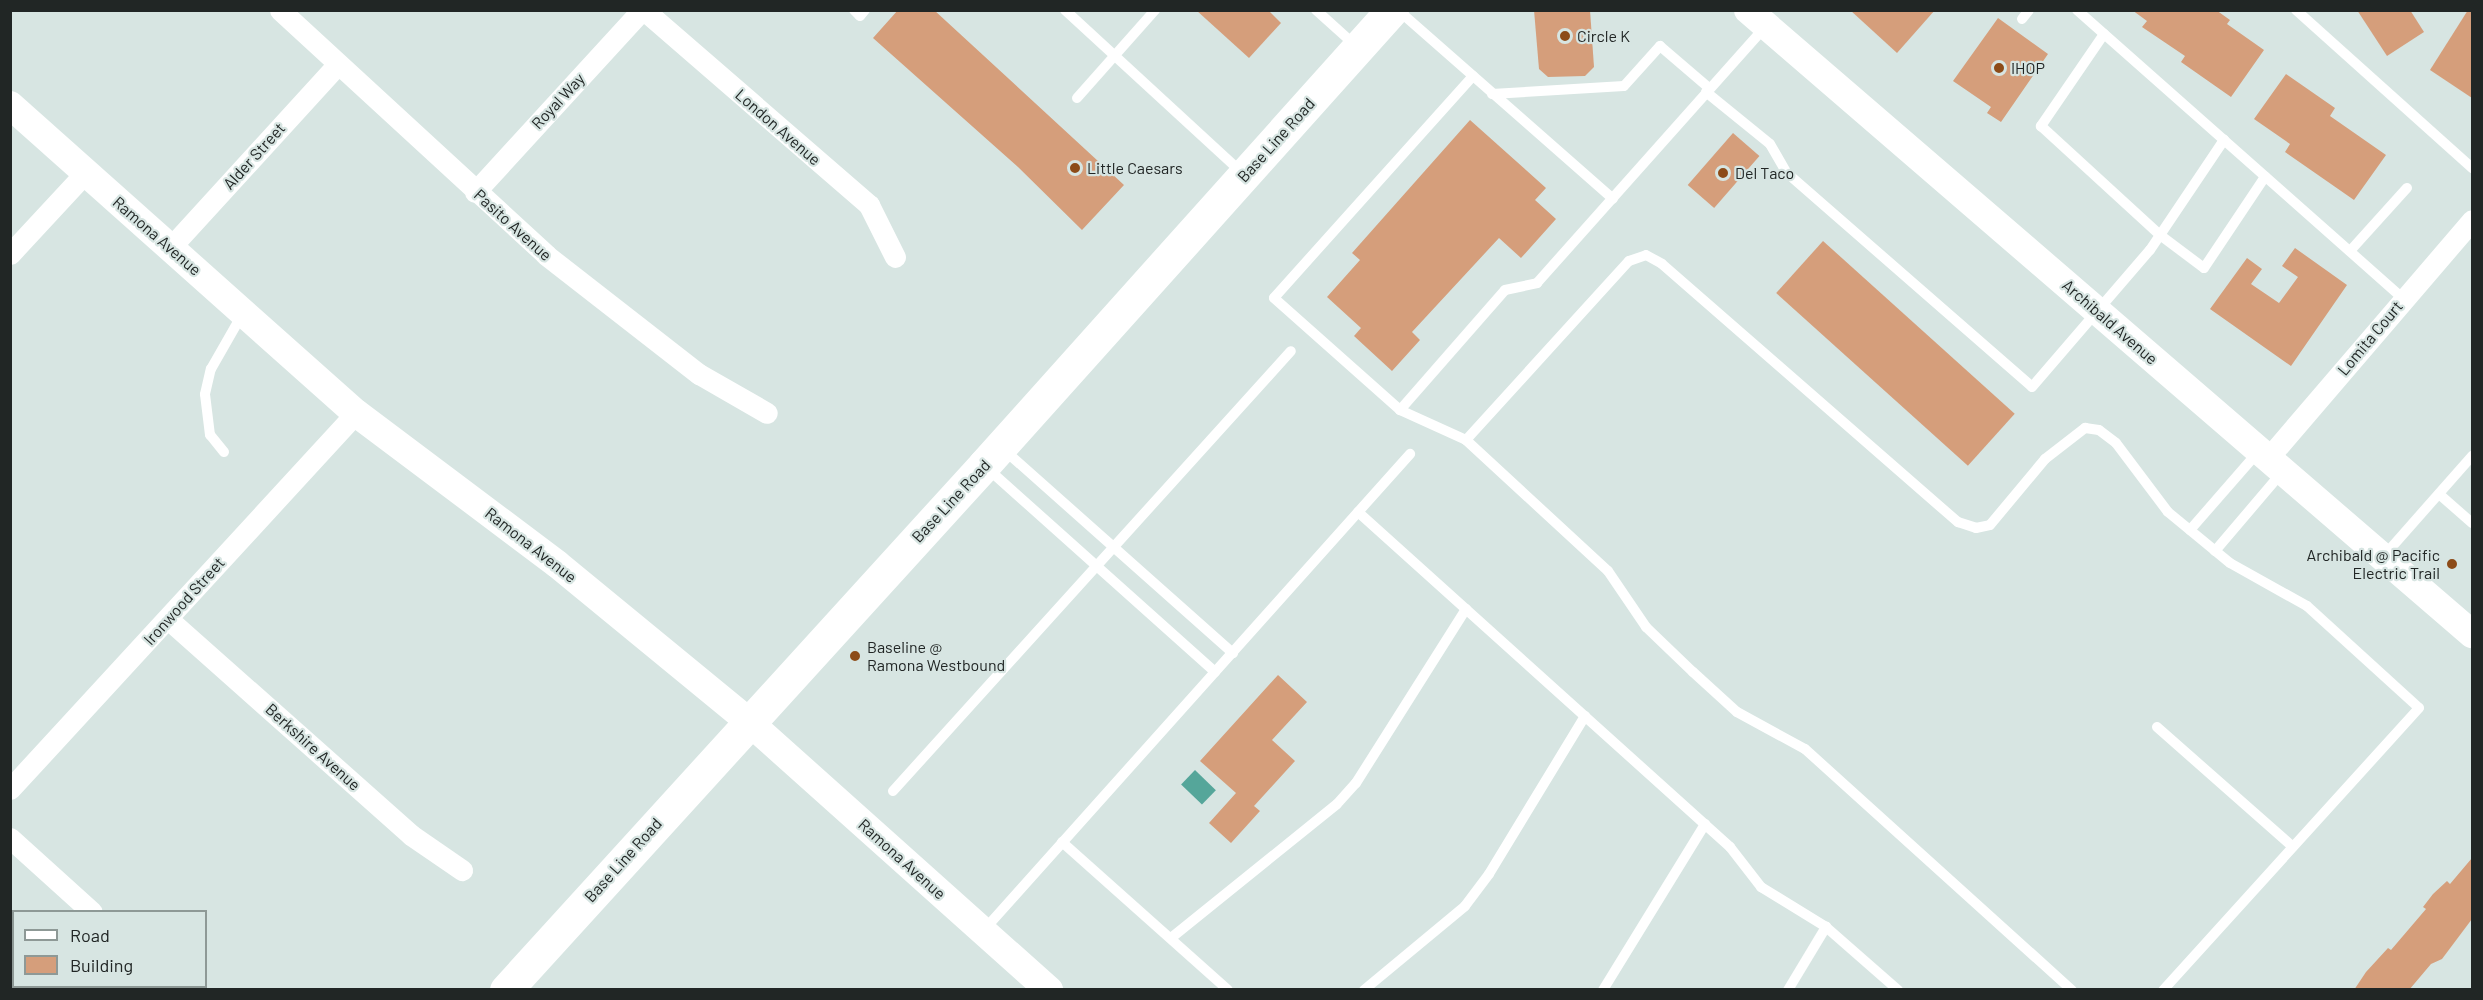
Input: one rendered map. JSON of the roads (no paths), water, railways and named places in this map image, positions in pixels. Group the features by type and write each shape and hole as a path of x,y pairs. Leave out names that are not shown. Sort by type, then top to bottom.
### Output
{"main road":[{"name":"Base Line Road","path":"506,990 748,721 993,456 1392,10"}],"street":[{"name":"Pasito Avenue","path":"280,10 546,255 699,374 766,413"},
{"name":"Royal Way","path":"475,192 643,10"},
{"name":"London Avenue","path":"643,10 869,206 895,257"},
{"name":"Archibald Avenue","path":"1757,18 2472,634"},
{"name":"Alder Street","path":"170,248 338,64"},
{"name":"Ramona Avenue","path":"10,105 356,413 557,564 748,721 1049,990"},
{"path":"10,254 86,173"},
{"name":"Lomita Court","path":"2271,459 2472,220"},
{"name":"Ironwood Street","path":"10,789 356,413"},
{"name":"Berkshire Avenue","path":"168,619 411,835 462,870"},
{"path":"10,838 90,910"}],"lane":[{"path":"854,10 860,16 865,10"},
{"path":"1065,10 1244,175"},
{"path":"1077,98 1155,10"},
{"path":"1316,10 1358,48"},
{"path":"1398,10 1613,199"},
{"path":"2077,10 2404,299"},
{"path":"2295,10 2472,168"},
{"path":"1400,410 1505,290 1537,283 1708,90 1757,18"},
{"path":"2104,34 2041,126 2160,235 2204,268 2265,177"},
{"path":"1492,94 1624,86 1660,46 1770,144 1787,173 2032,387 2098,312 2160,235 2224,140"},
{"path":"1473,76 1274,298 1400,410 1466,440 1608,572 1646,627 1737,712 1805,749 2072,990"},
{"path":"2350,251 2407,188"},
{"path":"1466,440 1629,261 1646,255 1662,264 1958,522 1976,528 1990,525 2045,459 2085,428 2099,430 2116,443 2168,512 2215,551 2307,606 2419,708 2163,990"},
{"path":"224,452 210,435 205,394 211,369 244,312"},
{"path":"892,791 1291,351"},
{"path":"982,931 1410,454"},
{"path":"993,456 1114,547 1233,653"},
{"path":"993,456 1096,566 1215,672"},
{"path":"2383,558 2472,456"},
{"path":"2190,531 2271,459"},
{"path":"2215,551 2271,459"},
{"path":"2439,494 2472,523"},
{"path":"1358,512 1731,847 1761,887 1826,927 1898,990"},
{"path":"1171,938 1337,804 1356,783 1466,609"},
{"path":"1364,990 1466,906 1585,716"},
{"path":"2157,727 2293,847"},
{"path":"1604,990 1705,824"},
{"path":"1062,842 1228,990"},
{"path":"1788,990 1826,927"}],"place":[{"name":"Circle K","path":"1565,36"},
{"name":"IHOP","path":"1999,68"},
{"name":"Little Caesars","path":"1075,168"},
{"name":"Del Taco","path":"1723,173"},
{"name":"Archibald @ Pacific Electric Trail","path":"2452,564"},
{"name":"Baseline @ Ramona Westbound","path":"855,656"}]}
